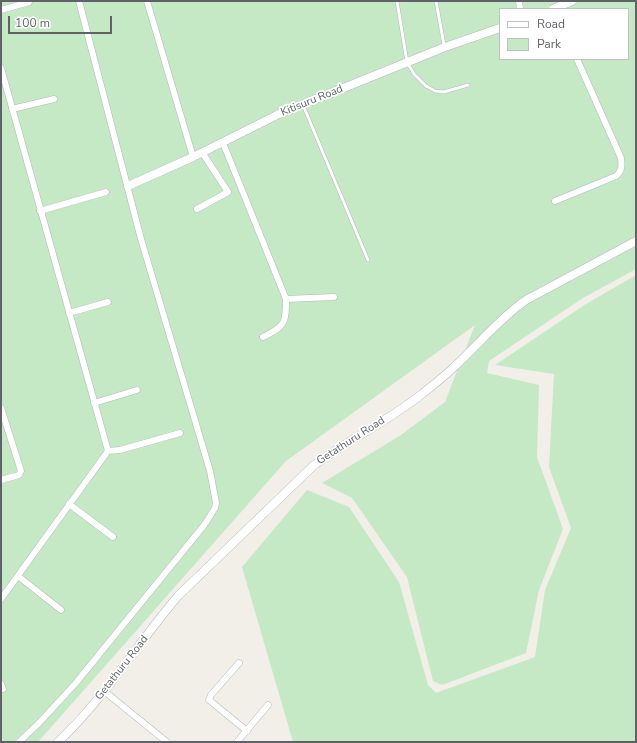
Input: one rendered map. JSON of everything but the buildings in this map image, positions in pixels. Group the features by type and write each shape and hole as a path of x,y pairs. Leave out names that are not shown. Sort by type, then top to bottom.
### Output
{"main road":[{"path":"556,8 572,1"},
{"name":"Kitisuru Road","path":"128,186 223,143 279,114 444,47 499,28"},
{"name":"Getathuru Road","path":"58,742 81,719 104,692 178,596 313,466 333,451 420,395 454,367 514,308 636,241"}],"street":[{"path":"19,742 75,684 205,524 215,508 216,503 210,471 141,238 79,1"},
{"path":"147,1 193,157"},
{"path":"1,10 29,2"},
{"path":"555,201 616,176 620,172 622,166 620,158 577,60"},
{"path":"1,68 108,452"},
{"path":"12,109 54,99"},
{"path":"223,143 286,299 286,316 280,329 263,337"},
{"path":"196,209 228,192 202,152"},
{"path":"40,211 106,192"},
{"path":"286,299 334,297"},
{"path":"69,313 108,302"},
{"path":"94,402 137,390"},
{"path":"1,408 21,471 19,475 1,480"},
{"path":"1,599 108,452 180,433"},
{"path":"69,504 113,537"},
{"path":"18,576 61,610"},
{"path":"240,663 211,695 209,700 246,731"},
{"path":"104,692 167,742"},
{"path":"237,742 268,704"}],"lane":[{"path":"397,1 407,62 414,74 426,86 435,91 444,92 468,85"},
{"path":"436,1 444,47"},
{"path":"303,105 368,260"}],"green space":[{"path":"1,1 636,1 636,269 583,298 489,361 487,373 539,385 537,457 563,529 539,590 526,653 442,685 433,681 407,577 352,498 322,483 401,435 445,402 475,325 286,461 38,742 1,742"},
{"path":"636,275 636,742 293,742 242,567 307,490 349,507 399,582 428,685 436,693 535,657 545,590 571,528 549,467 554,374 495,365 586,304"}]}
